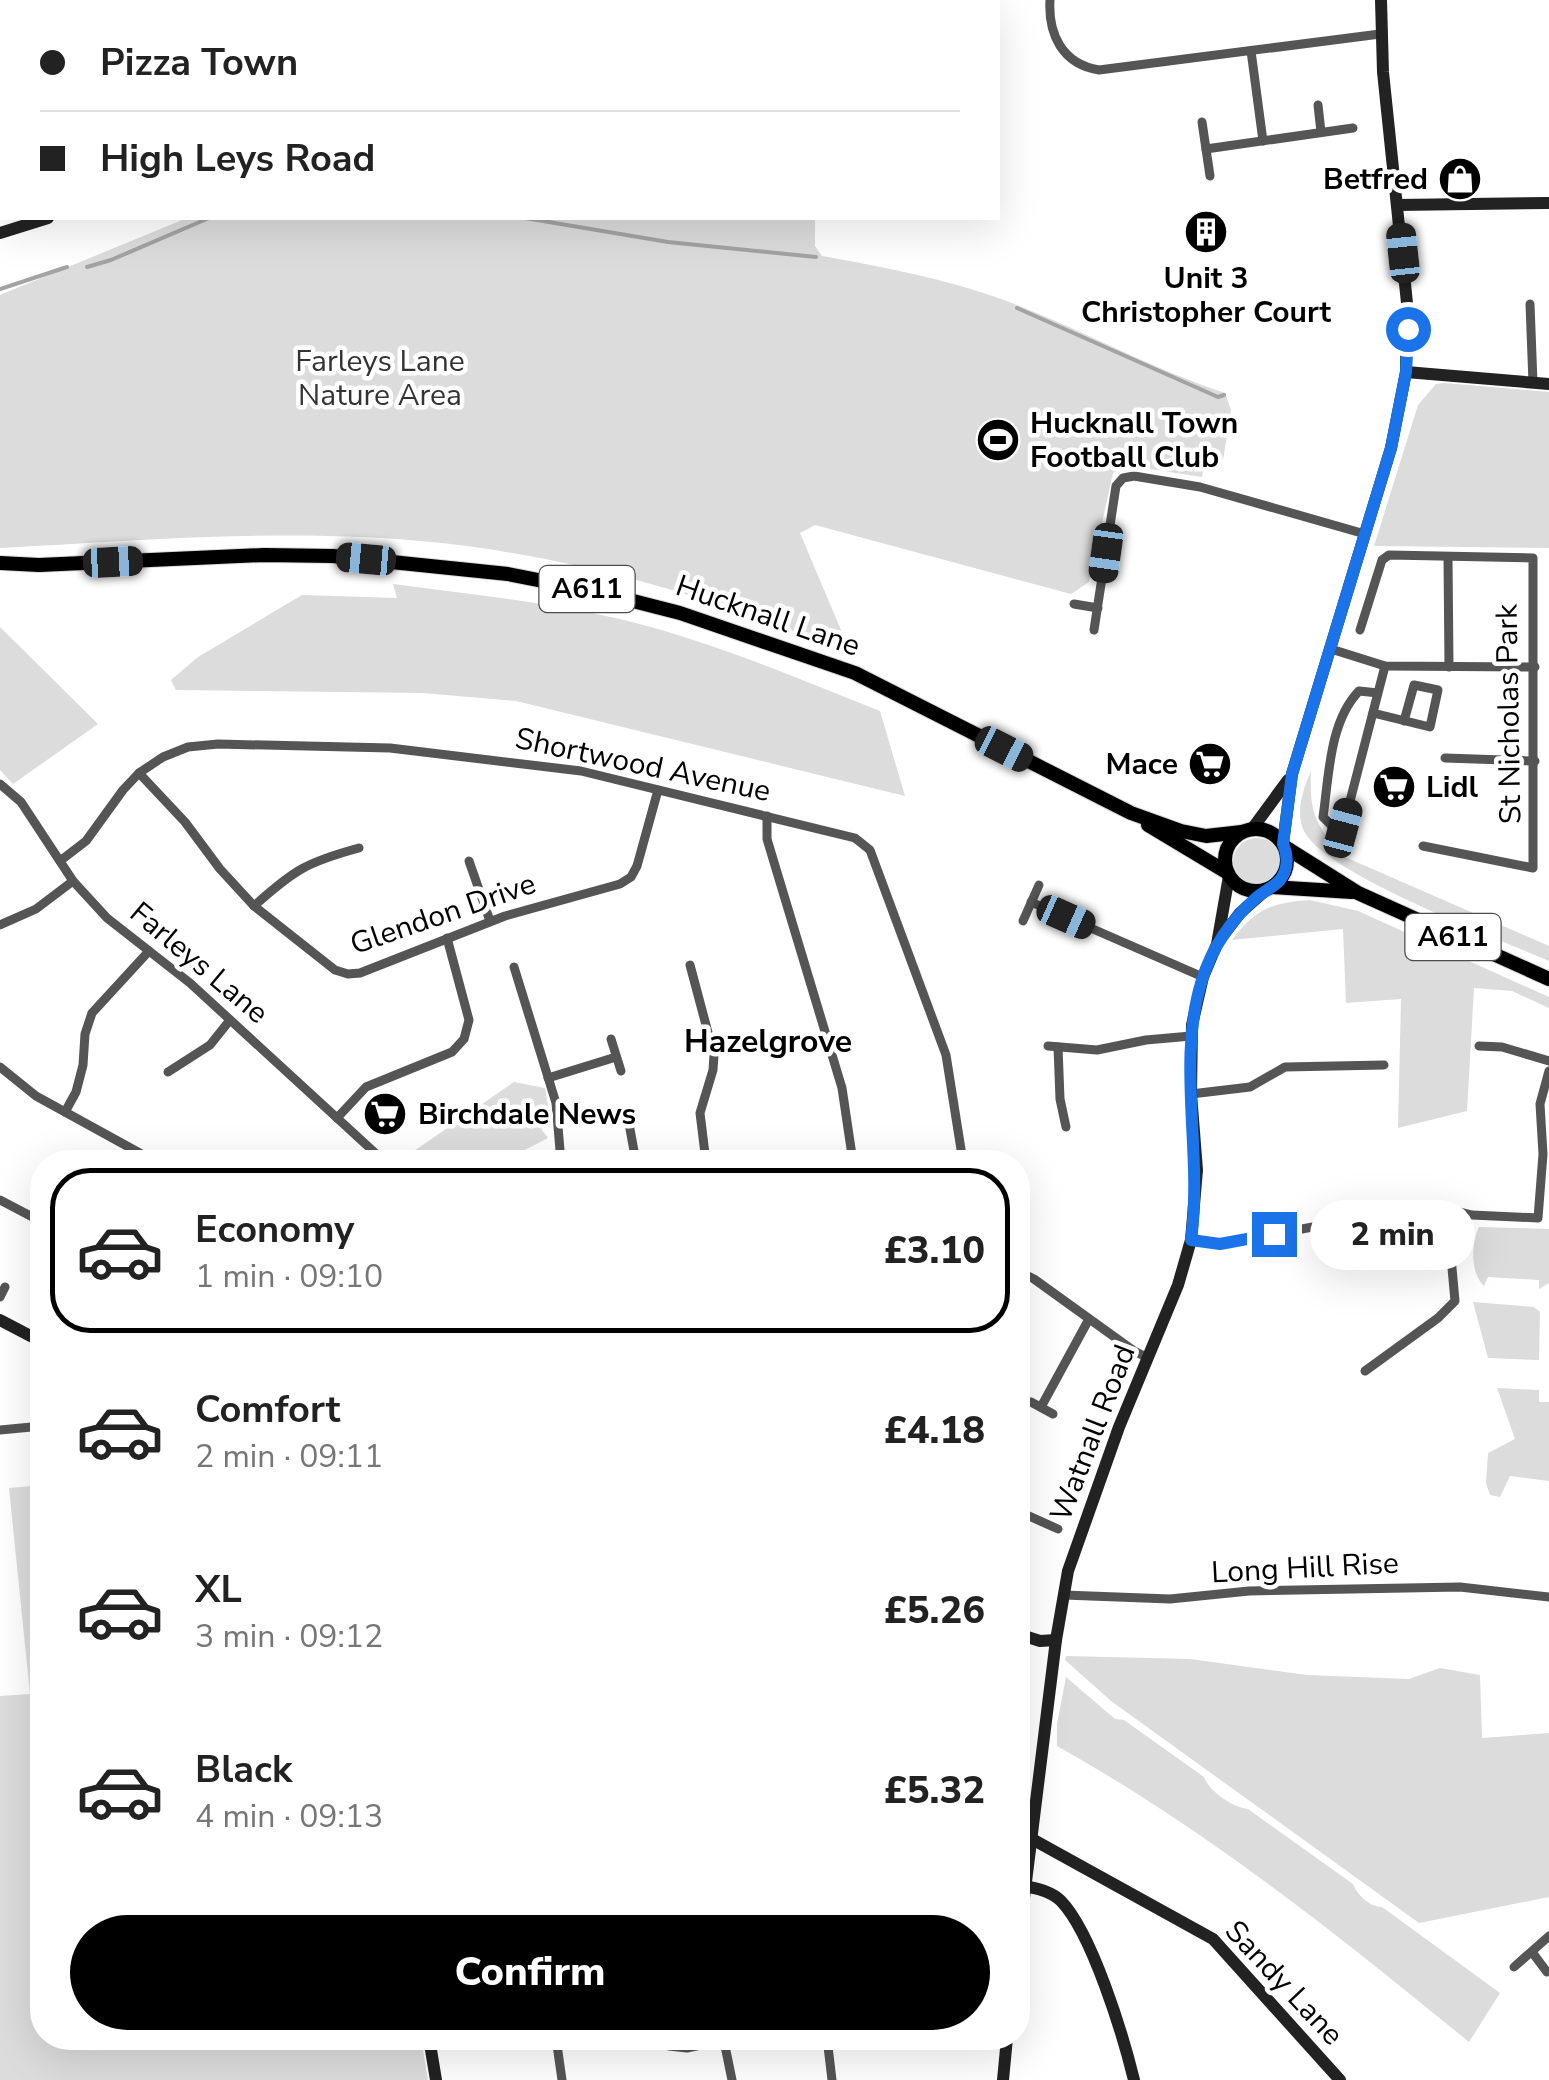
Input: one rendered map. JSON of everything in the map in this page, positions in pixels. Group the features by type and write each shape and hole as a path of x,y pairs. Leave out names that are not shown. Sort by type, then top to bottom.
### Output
{"main road":[{"path":"1292,774 1247,830 1229,844 1228,875 1244,889 1269,888 1286,870 1284,845 1292,774 1391,448 1406,372 1407,303 1380,34 1381,0"},
{"path":"1397,204 1549,203"},
{"path":"0,233 42,220"},
{"path":"1406,372 1549,384"},
{"name":"Hucknall Lane","path":"0,563 333,556 490,572 594,591 680,613 855,673 1131,814 1228,875"},
{"name":"Hucknall Lane","path":"1131,814 1206,836 1247,830"},
{"path":"1247,830 1270,832 1284,845"},
{"name":"A611","path":"1284,845 1358,893 1549,979"},
{"name":"Watnall Road","path":"1217,944 1228,875"},
{"name":"A611","path":"1269,888 1358,893"},
{"name":"Watnall Road","path":"1030,1844 1056,1640 1080,1533 1178,1284 1191,1240 1197,1170 1191,1036 1203,977 1217,944 1240,913 1269,888"},
{"path":"0,1320 30,1336"},
{"path":"1030,1638 1056,1640"},
{"name":"Sandy Lane","path":"1032,1839 1213,1940 1340,2080"},
{"path":"1030,1887 1052,1894 1075,1923 1114,2011 1134,2080"},
{"path":"431,2050 436,2080"},
{"path":"1002,2080 1006,2050"}],"street":[{"path":"1050,0 1056,42 1073,61 1091,69 1110,70 1380,34"},
{"path":"1251,51 1263,141"},
{"path":"1318,105 1321,132"},
{"path":"1202,122 1210,176"},
{"path":"1206,150 1353,128"},
{"path":"1530,304 1533,382"},
{"path":"1094,630 1116,486 1123,478 1134,476 1200,488 1365,534"},
{"path":"1360,630 1382,560 1389,555 1448,558 1449,667"},
{"name":"St Nicholas Park","path":"1423,846 1534,868 1533,558 1448,558"},
{"path":"1074,604 1098,608"},
{"path":"1331,649 1385,666 1535,667"},
{"path":"1378,694 1359,691 1348,702 1332,751 1323,817 1334,827 1343,828 1373,714 1378,694 1385,666"},
{"path":"1373,714 1430,727 1438,690 1414,685 1404,721"},
{"name":"Shortwood Avenue","path":"60,862 86,841 139,773 162,756 188,747 218,744 390,748 580,771 855,838 870,850 946,1055 961,1150"},
{"path":"1445,758 1535,761"},
{"name":"Glendon Drive","path":"139,773 186,822 220,869 254,906 335,970 348,974 360,973 490,922 620,884 631,877 637,866 658,790"},
{"name":"Farleys Lane","path":"0,784 21,802 73,881 107,918 230,1020 373,1150"},
{"path":"767,816 767,839 842,1088 851,1150"},
{"path":"254,906 288,876 314,860 359,848"},
{"path":"469,861 490,922"},
{"path":"0,926 36,909 73,881"},
{"path":"1023,920 1038,885"},
{"path":"1031,902 1203,977"},
{"path":"338,1118 366,1088 452,1052 464,1039 468,1020 447,938"},
{"path":"65,1112 79,1078 92,1013 149,951"},
{"path":"690,965 714,1055 700,1113 705,1150"},
{"path":"514,967 558,1114 560,1150"},
{"path":"168,1072 210,1044 230,1020"},
{"path":"1502,1046 1503,1032"},
{"path":"1066,1127 1053,1046 1097,1050 1191,1036"},
{"path":"611,1039 621,1071"},
{"path":"1479,1046 1502,1046 1549,1061"},
{"path":"548,1078 616,1058"},
{"path":"1333,1066 1333,1081"},
{"path":"1192,1094 1250,1087 1285,1067 1384,1066"},
{"path":"0,1067 36,1096 134,1150"},
{"path":"1191,1240 1220,1244 1432,1205 1483,1216 1538,1218 1543,1154 1540,1104 1549,1072"},
{"path":"628,1118 634,1150"},
{"path":"0,1200 30,1216"},
{"path":"1364,1371 1438,1318 1455,1301 1454,1210"},
{"path":"1030,1277 1148,1358"},
{"path":"1041,1407 1089,1318"},
{"path":"1030,1404 1052,1414"},
{"path":"0,1430 30,1427"},
{"path":"1030,1516 1058,1529"},
{"name":"Long Hill Rise","path":"1064,1595 1170,1600 1249,1591 1460,1586 1549,1597"},
{"path":"1514,1967 1549,1936"},
{"path":"1532,1952 1547,1972"},
{"path":"558,2050 562,2080"},
{"path":"729,2050 732,2080"},
{"path":"828,2050 832,2080"}],"green space":[{"name":"Farleys Lane Nature Area","path":"182,220 815,220 815,246 822,256 923,276 998,298 1225,393 1231,410 1223,460 1205,460 1202,477 1130,466 1113,473 1089,582 1071,594 815,525 800,533 852,656 753,617 651,584 547,559 442,543 276,535 0,548 0,295"},
{"path":"1436,384 1549,392 1549,548 1374,546 1418,405"},
{"path":"393,584 626,620 770,667 880,711 905,796 516,701 423,693 176,690 171,680 198,657 302,595 397,598"},
{"path":"0,627 98,724 13,784 0,770"},
{"path":"1311,771 1316,819 1345,857 1549,946 1549,961 1378,885 1319,848 1304,831 1300,816"},
{"path":"1257,838 1274,845 1281,862 1274,879 1257,886 1240,879 1233,862 1240,845"},
{"path":"1310,900 1358,911 1549,997 1549,1008 1512,991 1474,988 1467,1111 1398,1128 1401,999 1346,1003 1343,929 1232,940 1266,909"},
{"path":"514,1082 545,1088 549,1110 544,1115 542,1130 548,1138 525,1150 415,1150"},
{"path":"1479,1227 1549,1229 1549,1283 1539,1289 1539,1280 1488,1277 1484,1286 1476,1274 1473,1258"},
{"path":"1473,1302 1534,1307 1540,1312 1539,1360 1488,1358"},
{"path":"1497,1388 1539,1390 1539,1402 1549,1402 1549,1481 1510,1476 1500,1497 1490,1495 1486,1483 1488,1453 1515,1439"},
{"path":"30,1486 30,1694 9,1488"},
{"path":"1066,1656 1190,1659 1307,1675 1409,1679 1440,1668 1480,1675 1482,1738 1549,1733 1549,1897 1419,1923 1111,1701 1065,1660"},
{"path":"1066,1677 1115,1719 1124,1720 1204,1777 1222,1798 1248,1809 1353,1884 1369,1903 1382,1907 1500,1993 1469,2042 1320,1923 1218,1848 1057,1746"},
{"path":"30,1694 30,2050 423,2050 428,2080 0,2080 0,1696"}],"waterway":[{"path":"87,267 204,220"},
{"path":"537,220 668,242 816,257"},
{"path":"0,289 67,267"},
{"path":"1017,308 1218,397 1224,395"}],"place":[{"name":"Betfred","path":"1460,179"},
{"name":"Unit 3 Christopher Court","path":"1206,232"},
{"name":"Hucknall Town Football Club","path":"998,440"},
{"name":"Mace","path":"1210,764"},
{"name":"Lidl","path":"1394,787"},
{"name":"Birchdale News","path":"385,1114"}],"district":[{"name":"Hazelgrove","path":"768,1041"}],"route":[{"path":"1274,1234 1220,1244 1191,1240 1197,1170 1192,1025 1203,977 1217,944 1240,913 1280,880 1286,870 1288,861 1283,844 1292,774 1391,448 1403,394 1408,329"}]}
